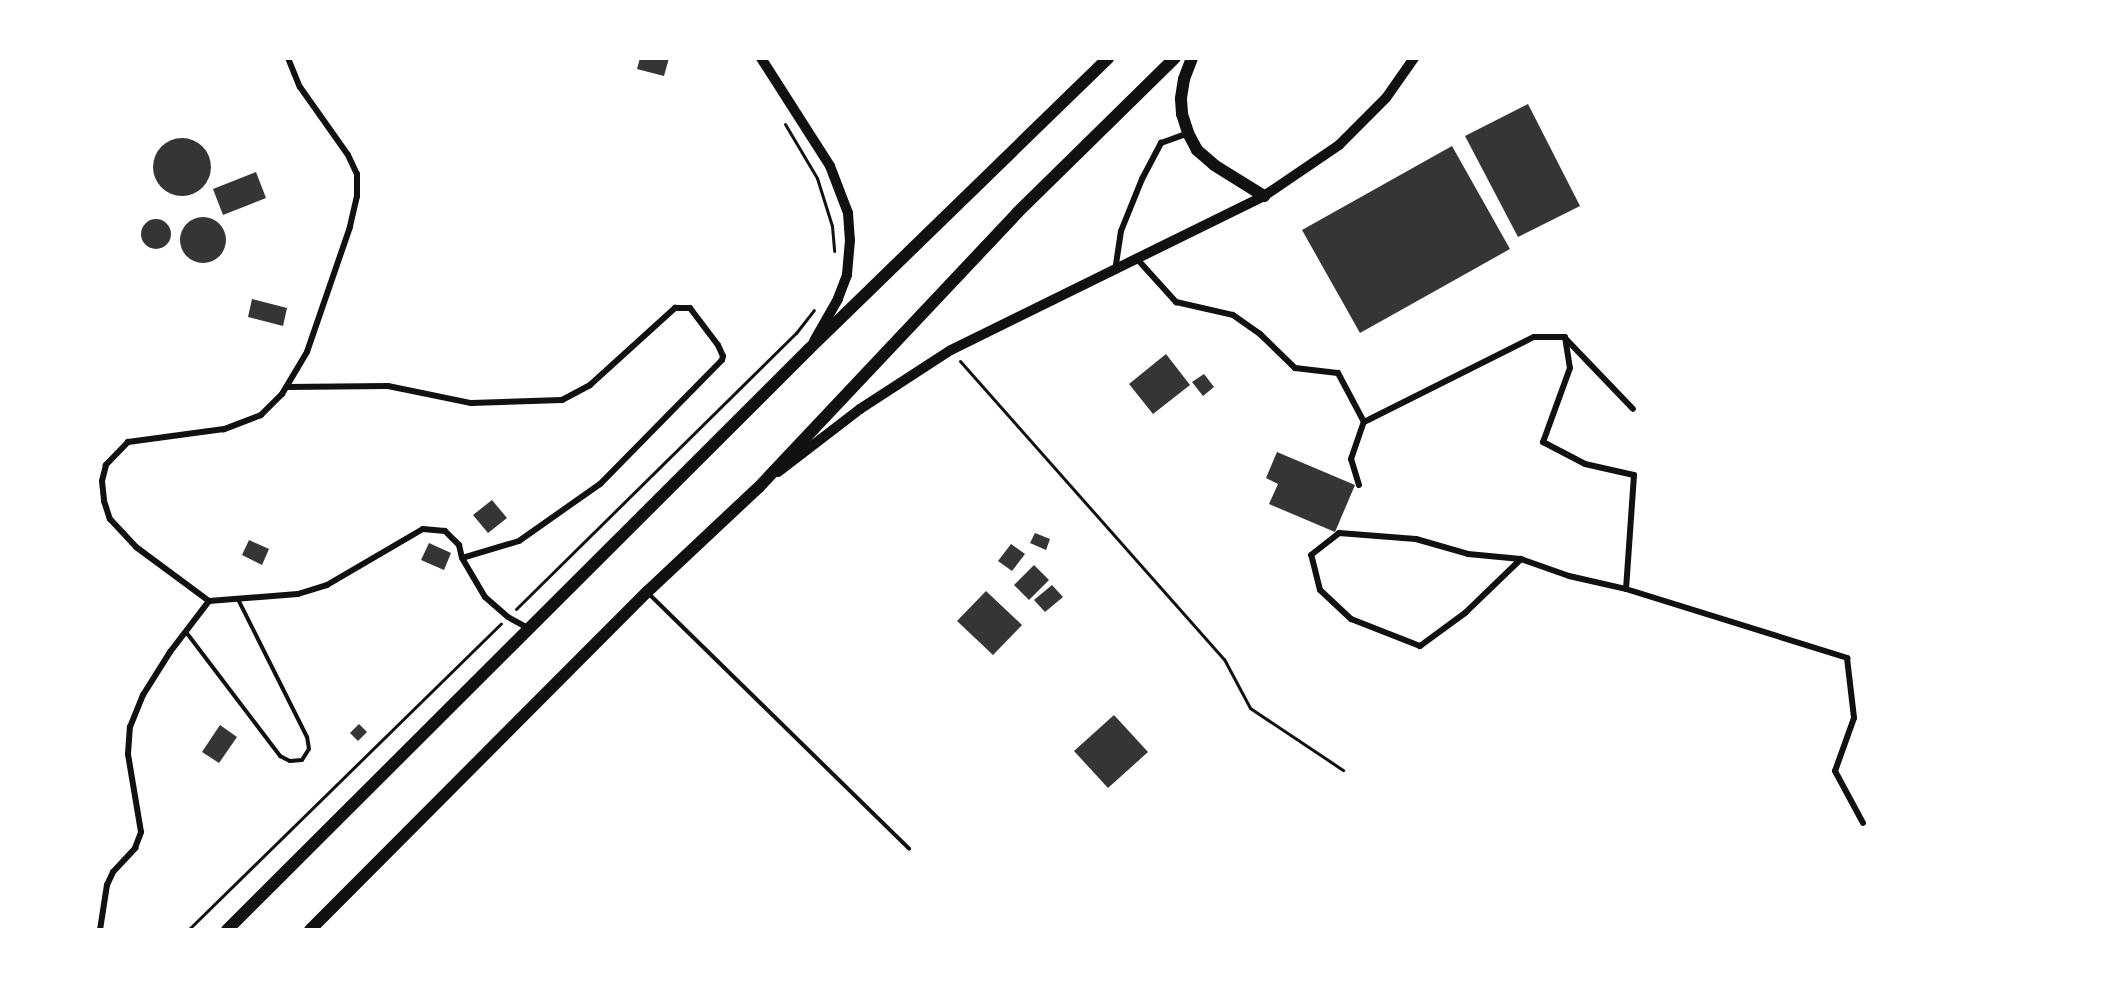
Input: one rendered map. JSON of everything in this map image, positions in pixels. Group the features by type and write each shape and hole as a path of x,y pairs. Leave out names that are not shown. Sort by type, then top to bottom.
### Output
{"highway":[{"path":"227,930 808,350 1108,58"},
{"path":"310,930 647,592 759,487 1017,213 1175,58"},
{"path":"1192,58 1180,99 1188,133 1197,150 1214,165 1264,196"}],"main road":[{"path":"760,58 830,166 848,213 850,240 847,275 838,299 808,350"},
{"path":"759,487 860,409 951,350 1114,272 1264,196 1340,145 1386,98 1414,58"}],"street":[{"path":"288,58 300,87 348,155 357,174 357,196 350,227 307,352 287,387 261,415 224,429 128,442 106,465 102,481 104,501 110,519 136,547 208,601 298,594 327,585 423,529 445,531 459,545 462,558 485,597 508,617 530,629"},
{"path":"1114,272 1121,231 1142,179 1161,143 1188,133"},
{"path":"1138,260 1176,302 1233,315 1260,334 1295,368 1338,373 1364,422"},
{"path":"287,387 388,386 471,403 562,400 590,385 675,308 690,308 718,345 723,356 722,360 600,484 519,540 462,558"},
{"path":"1565,337 1570,368 1543,442 1585,464 1634,475 1626,589"},
{"path":"1359,485 1351,459 1364,422 1534,338 1565,337 1633,409"},
{"path":"1521,559 1466,613 1419,646 1351,620 1320,590 1311,555 1339,532 1416,539 1468,554 1521,559 1569,576 1626,589 1847,658 1854,718 1835,771 1863,823"},
{"path":"100,930 107,885 113,872 135,848 141,832 128,754 130,727 143,695 208,601"}],"lane":[{"path":"647,592 909,849"},
{"path":"185,632 280,756 290,761 302,760 309,749 307,737 238,599"}],"path":[{"path":"951,350 995,404 1224,658 1250,708 1343,770"}],"building":[{"path":"640,58 669,58 664,76 637,69"},
{"path":"1528,104 1580,206 1518,237 1465,136"},
{"path":"182,138 193,140 206,151 211,167 209,178 198,191 182,196 171,194 158,183 153,167 155,156 166,143"},
{"path":"1452,146 1510,249 1360,333 1302,230"},
{"path":"256,172 266,198 223,215 213,189"},
{"path":"203,217 212,218 219,224 225,231 225,249 219,256 212,262 203,263 194,262 187,256 181,249 180,240 181,231 187,224 194,218"},
{"path":"156,219 167,223 171,234 167,245 156,249 145,245 141,234 145,223"},
{"path":"252,299 287,308 283,326 248,317"},
{"path":"1166,354 1190,385 1153,414 1129,384"},
{"path":"1204,374 1214,387 1203,396 1192,382"},
{"path":"1277,452 1355,485 1335,532 1269,504 1278,484 1266,478"},
{"path":"492,500 507,518 488,533 473,515"},
{"path":"1035,533 1050,539 1046,550 1030,543"},
{"path":"249,540 269,549 262,565 242,555"},
{"path":"429,543 451,553 444,570 421,560"},
{"path":"1011,544 1025,554 1012,571 998,561"},
{"path":"1034,565 1049,580 1029,600 1014,585"},
{"path":"1052,585 1063,597 1045,612 1034,600"},
{"path":"986,591 1022,625 993,655 957,621"},
{"path":"1114,715 1148,752 1108,788 1074,751"},
{"path":"359,724 367,732 358,741 350,733"},
{"path":"220,725 237,737 219,763 202,752"}]}
